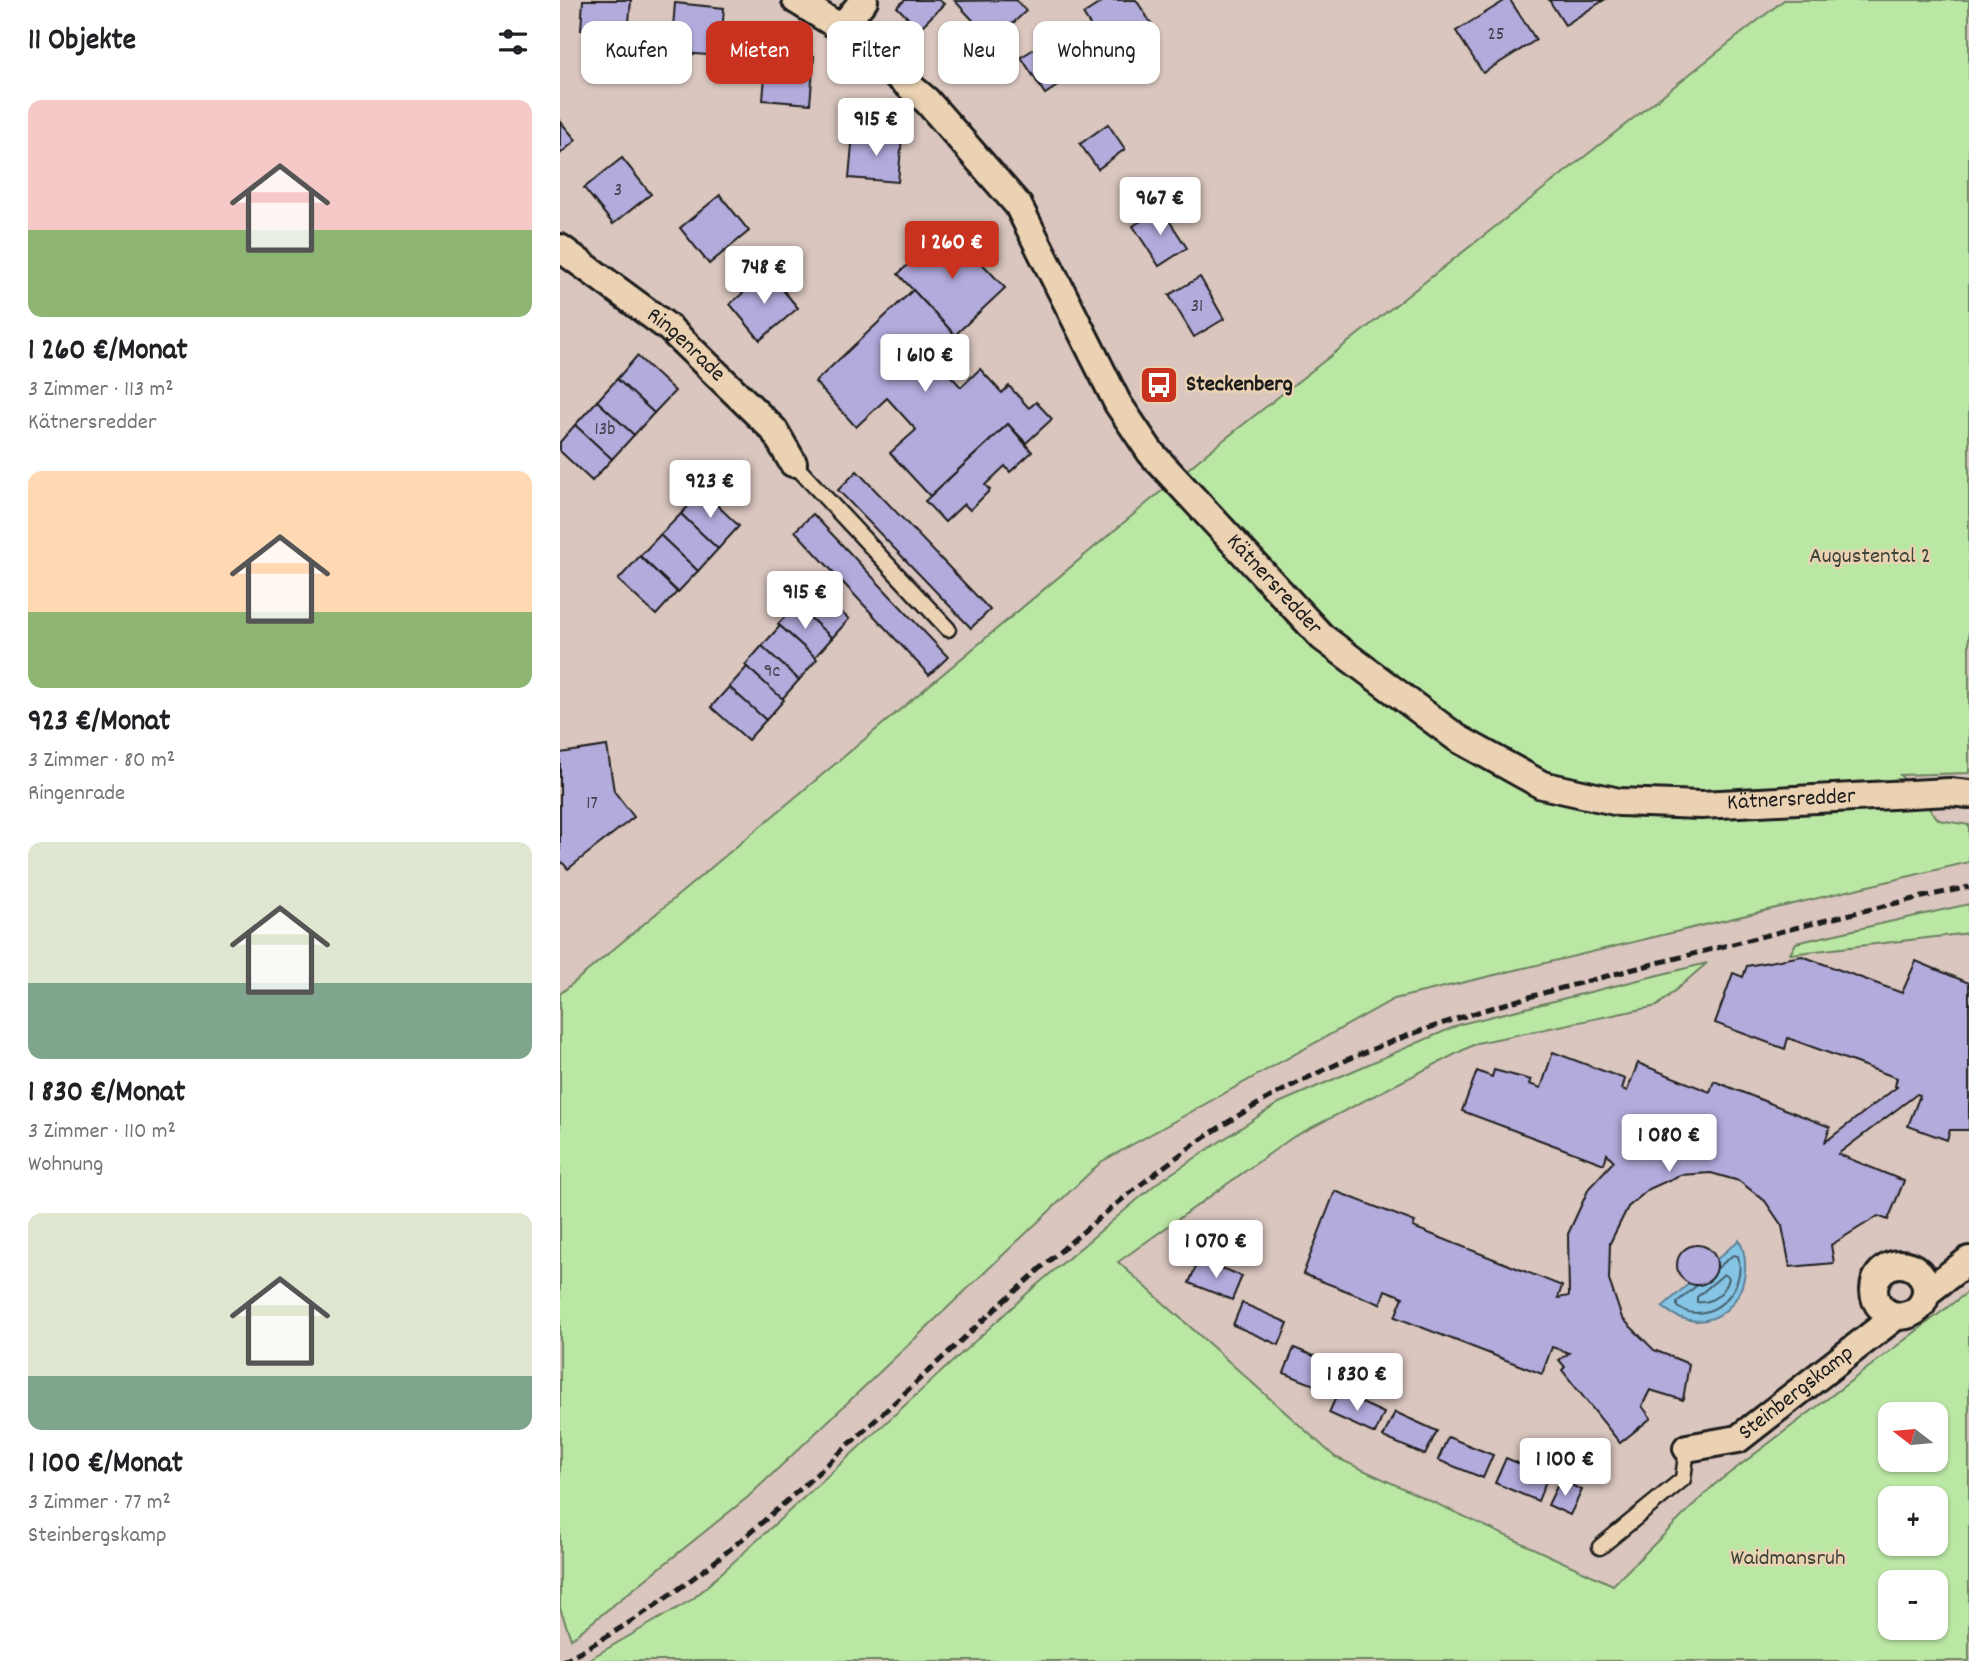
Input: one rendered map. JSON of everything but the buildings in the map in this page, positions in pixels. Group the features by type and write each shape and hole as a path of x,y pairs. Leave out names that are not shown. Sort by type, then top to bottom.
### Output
{"street":[{"name":"Kätnersredder","path":"796,0 830,21"},
{"path":"847,21 864,0"},
{"name":"Kätnersredder","path":"907,84 927,101 1017,205 1118,404 1151,453 1322,637 1457,738 1542,785 1619,802 1701,805 1949,792 1969,794"},
{"name":"Ringenrade","path":"560,248 669,328 774,430 793,463"},
{"name":"Steinbergskamp","path":"1687,1448 1738,1439 1896,1316 1916,1311 1926,1293 1969,1260"},
{"path":"1896,1316 1887,1312 1875,1297 1874,1287 1884,1269 1903,1264 1913,1267 1921,1274 1926,1293"}],"lane":[{"path":"793,463 948,629"},
{"path":"1600,1548 1683,1479 1687,1448"}],"green space":[{"name":"Augustental 2","path":"1784,0 1969,0 1969,773 1900,775 1939,820 1969,825 1969,862 1394,999 1101,1162 748,1497 571,1639 560,1608 560,994 1207,453"},
{"path":"1969,904 1969,933 1790,954 1796,943"},
{"name":"Waidmansruh","path":"1707,963 1657,1006 1477,1043 1293,1137 1118,1262 1335,1457 1613,1585 1714,1485 1969,1291 1969,1661 586,1661 693,1599 1032,1289 1157,1183 1279,1103 1461,1024"}],"water":[{"path":"1739,1240 1745,1271 1735,1300 1725,1311 1713,1318 1698,1321 1678,1317 1662,1307"}],"railway":[{"path":"562,1661 639,1616 744,1538 1057,1254 1192,1146 1247,1110 1361,1054 1479,1012 1665,961 1969,887"}],"place":[{"name":"Steckenberg","path":"1159,385"}]}
